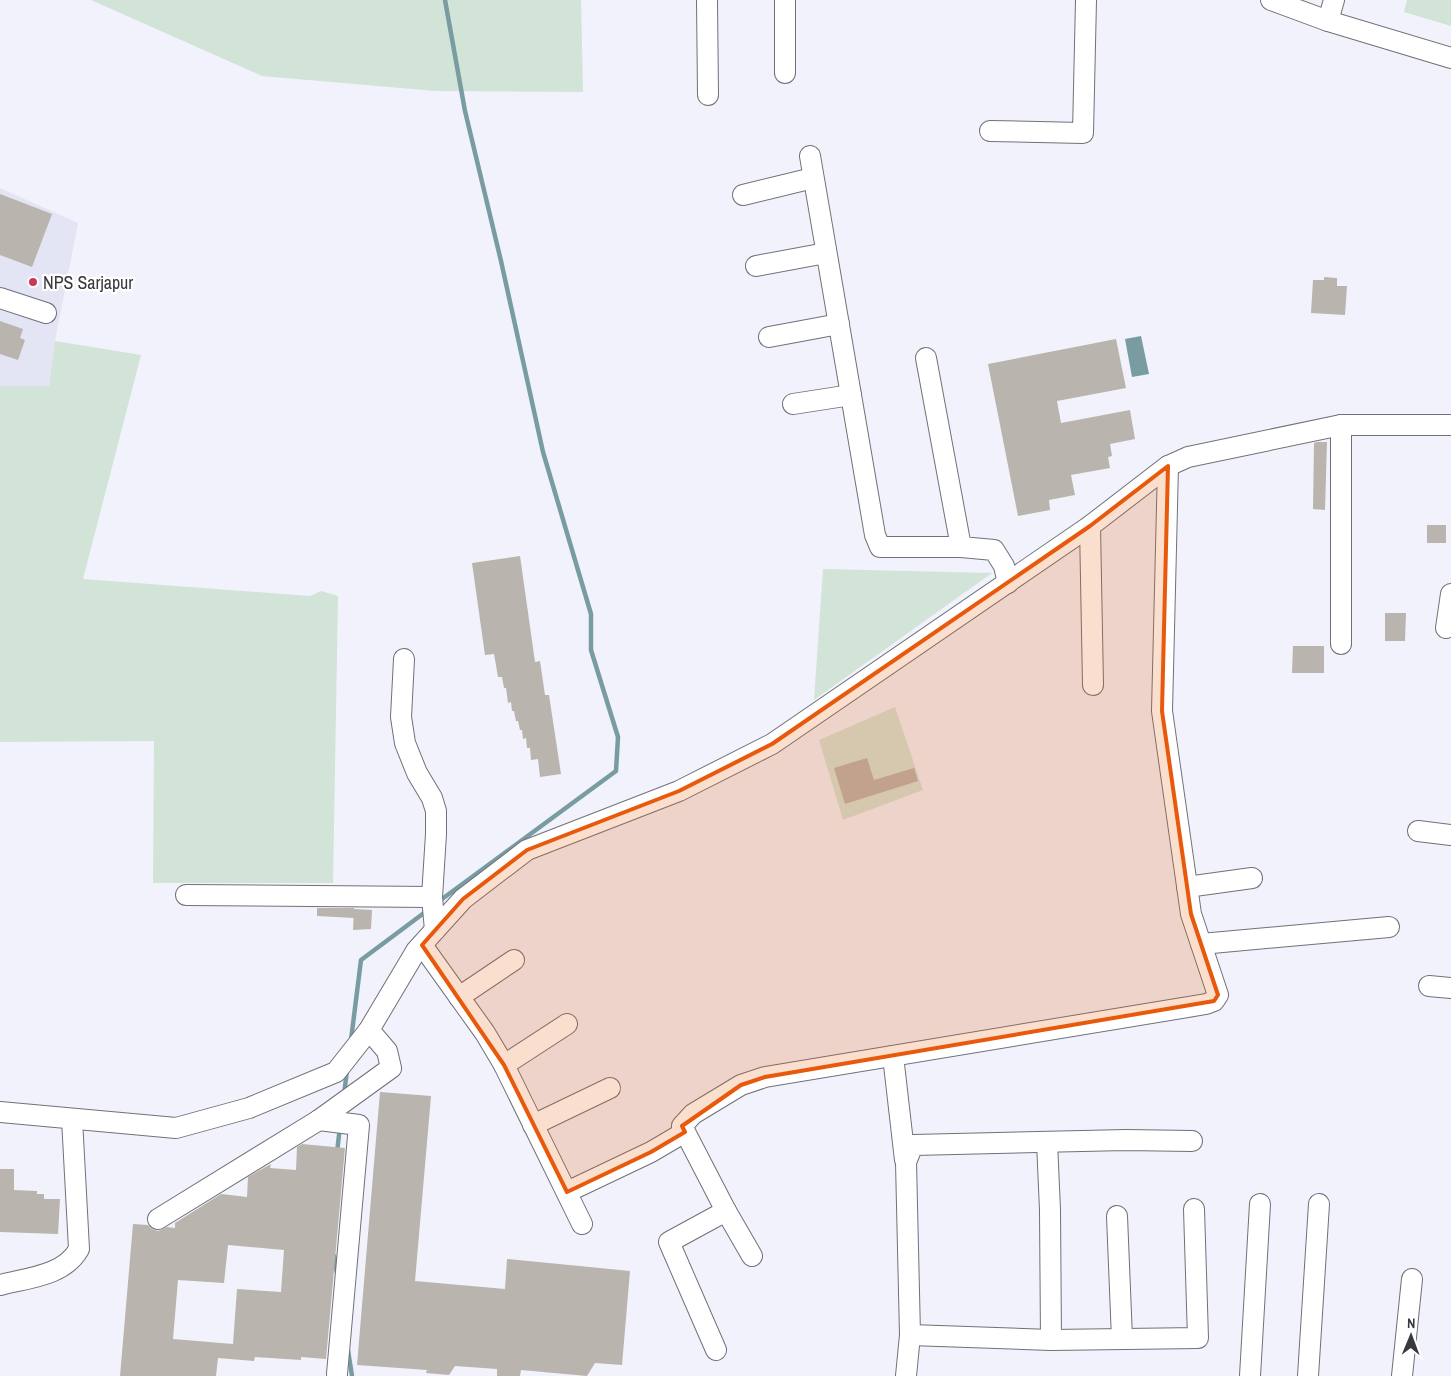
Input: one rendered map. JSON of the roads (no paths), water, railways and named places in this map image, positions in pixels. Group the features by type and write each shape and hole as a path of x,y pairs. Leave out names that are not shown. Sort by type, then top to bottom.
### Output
{"street":[{"path":"707,0 708,95"},
{"path":"785,0 785,73"},
{"path":"990,131 1083,134 1086,0"},
{"path":"1271,0 1328,21 1451,58"},
{"path":"1328,21 1334,0"},
{"path":"810,156 875,535 880,547 960,547 994,550 1004,566 1008,582"},
{"path":"743,194 813,178"},
{"path":"756,266 826,253"},
{"path":"0,298 46,313"},
{"path":"769,336 839,324"},
{"path":"926,358 960,547"},
{"path":"793,404 851,394"},
{"path":"0,1112 176,1128 249,1108 336,1072 369,1030 422,944 463,899 527,850 679,791 772,744 1090,526 1168,466 1188,457 1341,424 1451,425"},
{"path":"1341,424 1341,644"},
{"path":"752,1256 726,1211 682,1126 693,1114 741,1084 765,1077 1206,1004 1214,1001 1218,995 1191,914 1162,711 1168,466"},
{"path":"1090,526 1093,685"},
{"path":"1446,628 1451,594"},
{"path":"404,659 401,717 405,743 417,773 432,798 436,811 432,897 435,930"},
{"path":"1418,831 1451,835"},
{"path":"1187,887 1252,878"},
{"path":"186,896 432,897"},
{"path":"1201,944 1389,927"},
{"path":"422,944 485,1033 504,1065 582,1224"},
{"path":"459,997 514,960"},
{"path":"1429,986 1451,988"},
{"path":"504,1065 567,1024"},
{"path":"158,1219 319,1120 391,1068 387,1051 369,1030"},
{"path":"893,1056 906,1162 910,1335 906,1376"},
{"path":"533,1125 610,1088"},
{"path":"0,1285 52,1272 64,1266 74,1257 78,1249 72,1119"},
{"path":"319,1120 359,1125 337,1374"},
{"path":"567,1192 651,1152 685,1132"},
{"path":"906,1162 913,1145 1126,1140 1192,1141"},
{"path":"1047,1142 1050,1210 1051,1340"},
{"path":"1250,1376 1260,1204"},
{"path":"1308,1376 1319,1204"},
{"path":"910,1335 1051,1340 1198,1338 1194,1209"},
{"path":"716,1350 670,1242 726,1211"},
{"path":"1118,1216 1122,1339"},
{"path":"1402,1376 1412,1279"}],"waterway":[{"path":"438,902 616,771 618,737 591,650 591,614 543,452 501,261 465,111 445,0"},
{"path":"351,1040 361,960 428,910"},
{"path":"344,1095 347,1070"},
{"path":"337,1152 340,1127"},
{"path":"334,1256 337,1273"},
{"path":"348,1350 352,1376"}],"place":[{"name":"NPS Sarjapur","path":"33,282"}]}
